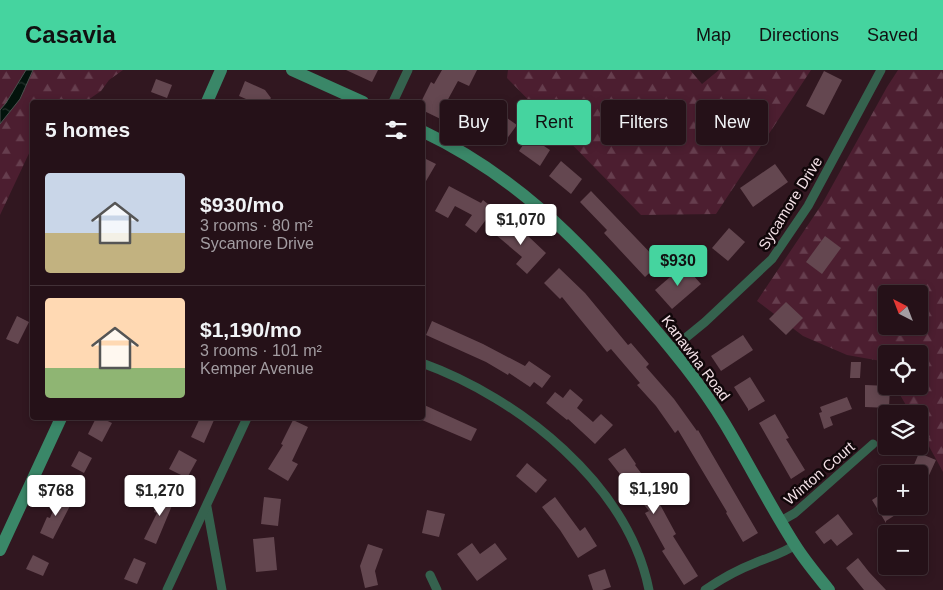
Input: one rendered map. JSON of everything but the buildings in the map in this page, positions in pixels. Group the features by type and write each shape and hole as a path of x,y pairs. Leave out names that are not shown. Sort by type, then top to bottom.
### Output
{"street":[{"path":"208,100 221,70"},
{"path":"292,70 359,100"},
{"path":"394,100 408,70"},
{"name":"Sycamore Drive","path":"672,349 705,322 772,259 808,206 880,70"},
{"name":"Kanawha Road","path":"425,132 443,140 478,161 536,204 599,265 672,349 725,423 795,545 829,590"},
{"path":"425,365 462,380 502,401 533,424 573,460 610,504 624,524 638,555 649,590"},
{"path":"0,550 60,420"},
{"path":"167,590 246,420"},
{"name":"Winton Court","path":"781,521 795,513 873,444"},
{"path":"207,507 222,590"},
{"path":"705,590 727,576 756,562 784,553 795,545"},
{"path":"430,575 437,590"}],"green space":[{"path":"0,70 123,70 109,80 101,91 88,100 30,100 30,151 0,215"},
{"path":"508,70 690,70 702,84 719,70 811,70 768,135 768,100 696,100 696,145 762,145 716,214 641,215 573,145 591,145 591,100 529,100 507,78"},
{"path":"898,70 943,70 943,472 928,444 928,405 906,405 900,395 928,395 928,345 878,345 878,360 847,355 803,336 757,301 822,204"}],"water":[{"path":"26,70 33,70 20,99 0,124 0,110"}]}
